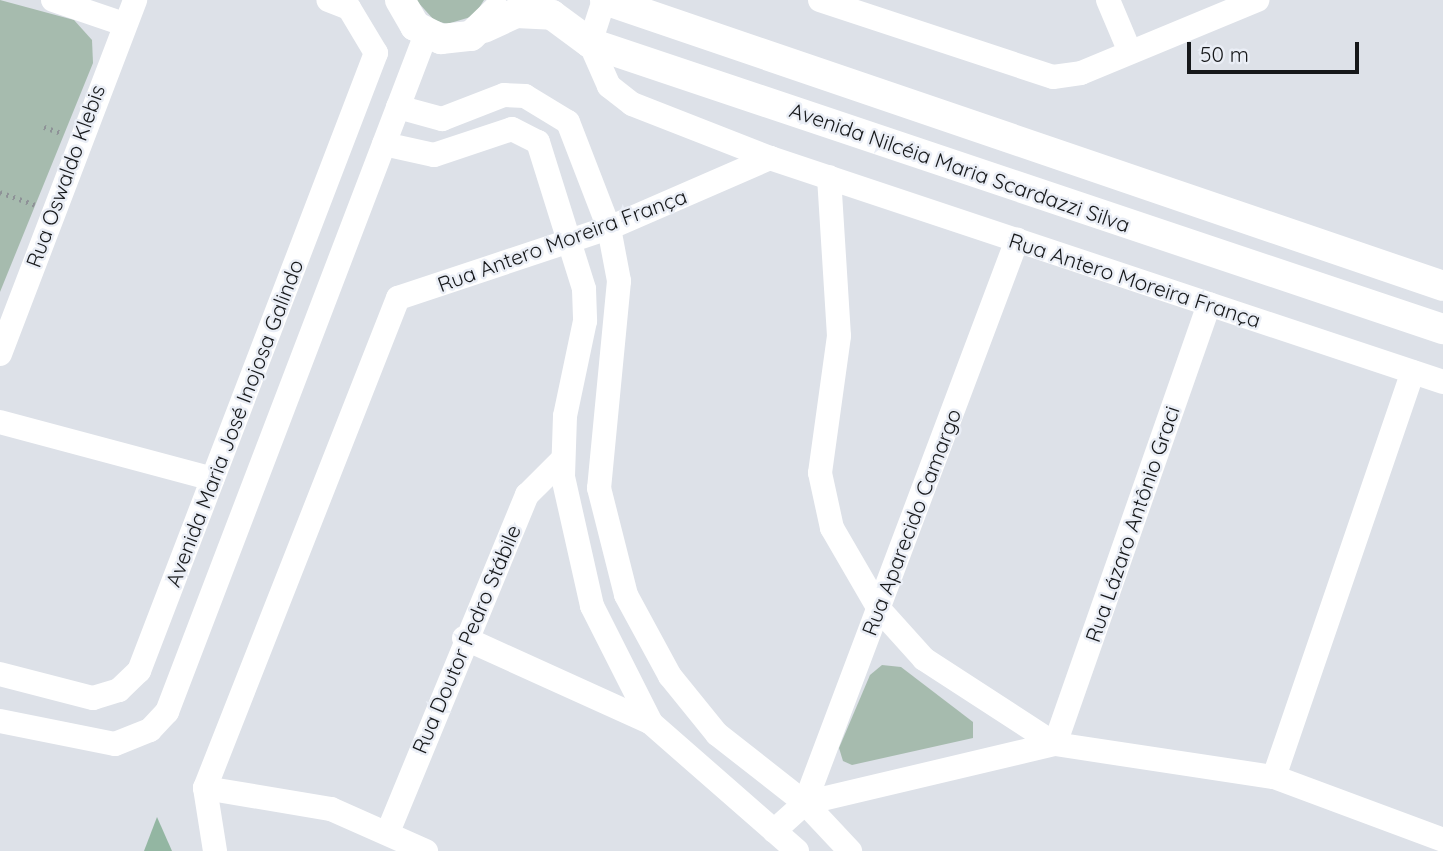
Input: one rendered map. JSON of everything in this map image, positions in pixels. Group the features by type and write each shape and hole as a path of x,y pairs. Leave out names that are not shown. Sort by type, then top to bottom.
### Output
{"street":[{"path":"53,0 121,23"},
{"name":"Rua Oswaldo Klebis","path":"0,354 121,23 135,0"},
{"name":"Avenida Maria José Inojosa Galindo","path":"0,674 93,698 119,690 139,671 376,53 369,34 349,8 328,0"},
{"path":"484,27 501,0"},
{"path":"604,0 590,43 602,76 632,104 771,158"},
{"name":"Avenida Nilcéia Maria Scardazzi Silva","path":"604,0 1443,286"},
{"path":"820,0 1052,76 1081,73 1257,0"},
{"path":"1108,0 1130,52"},
{"path":"0,721 115,744 150,730 167,712 426,34 400,1"},
{"name":"Avenida Nilcéia Maria Scardazzi Silva","path":"426,34 456,40 516,13 540,13 590,43 1443,329"},
{"path":"398,107 435,119 504,95 544,102 574,131 609,228 620,318 602,421 599,488 626,595 670,676 717,734 805,803 850,851"},
{"path":"529,134 544,102"},
{"path":"384,144 426,156 500,130 529,134 538,142 569,242 578,258 586,320 563,459 568,521 584,585 651,723"},
{"name":"Rua Antero Moreira França","path":"205,788 393,305 609,228 771,158 1443,382"},
{"path":"829,177 839,336 820,473 832,528 879,609 924,659 1055,744"},
{"name":"Rua Aparecido Camargo","path":"805,803 1017,240"},
{"name":"Rua Lázaro Antônio Graci","path":"1055,744 1209,304"},
{"path":"1274,777 1413,372"},
{"path":"0,422 212,479"},
{"name":"Rua Doutor Pedro Stábile","path":"388,832 464,638 533,483 563,459"},
{"path":"464,638 651,723 797,851"},
{"path":"774,831 805,803 1055,744 1274,777 1443,840"},
{"path":"215,851 205,788 292,799 388,832 426,851"}],"path":[{"path":"0,192 52,212"}],"green space":[{"path":"0,0 74,20 92,40 93,63 0,292"},
{"path":"416,0 484,0 474,16 447,24 434,20"},
{"path":"882,665 901,667 973,722 973,738 852,765 843,761 839,748 870,675"},
{"path":"157,817 172,851 144,851"}]}
